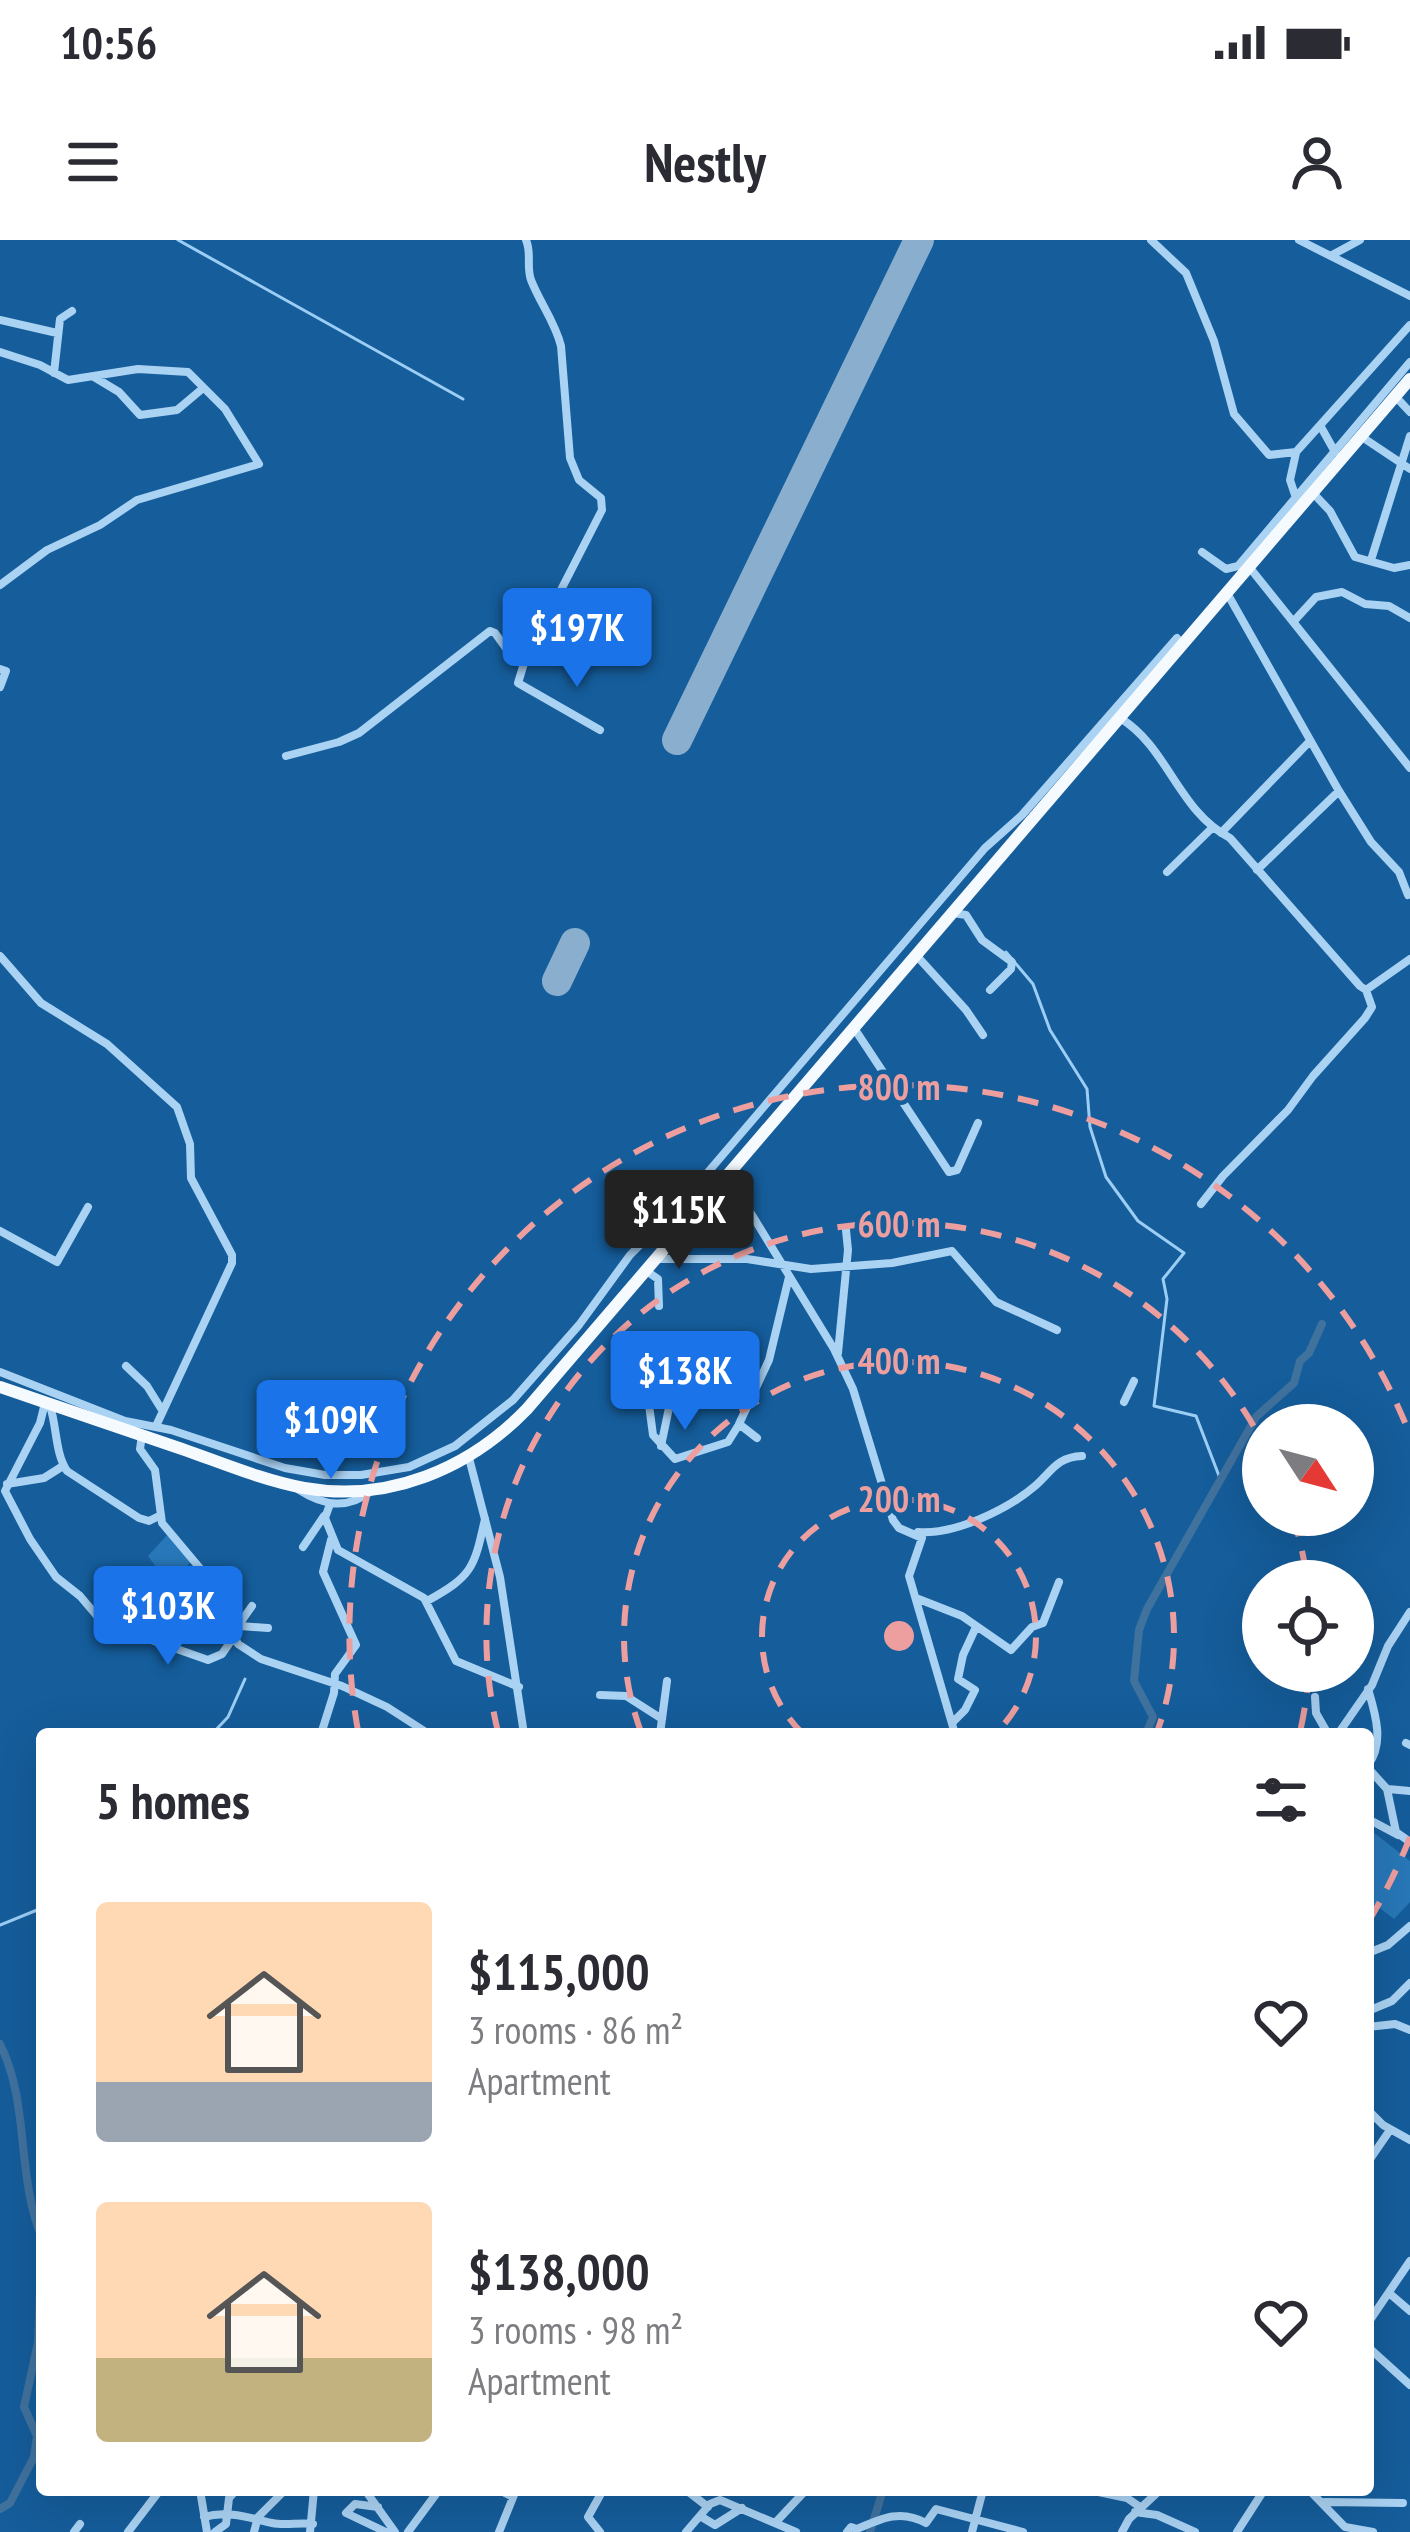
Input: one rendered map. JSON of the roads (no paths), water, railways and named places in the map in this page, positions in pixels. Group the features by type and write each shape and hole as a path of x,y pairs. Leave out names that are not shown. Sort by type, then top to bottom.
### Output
{"main road":[{"path":"0,1387 150,1433 292,1485 337,1491 374,1489 423,1478 469,1458 527,1409 1410,379"}],"street":[{"path":"526,240 530,277 561,346 571,458 579,480 598,494 603,506 525,659 518,683 600,730"},
{"path":"1151,240 1186,273 1209,326 1239,422 1269,455 1297,452"},
{"path":"1299,240 1410,296"},
{"path":"1330,256 1360,240"},
{"path":"54,373 61,319 72,311"},
{"path":"0,320 57,333"},
{"path":"1296,498 1290,480 1297,452 1410,325"},
{"path":"0,352 68,380 166,368 188,373 237,425 259,464 137,500 38,556 0,585"},
{"path":"1202,553 1226,569 1238,566 1410,362"},
{"path":"94,377 119,392 140,416 177,410 202,389"},
{"path":"1395,396 1410,412"},
{"path":"1320,426 1334,452"},
{"path":"1371,560 1410,436"},
{"path":"1361,437 1410,470"},
{"path":"1313,493 1330,511 1355,557 1394,568 1410,566"},
{"path":"1250,567 1410,768"},
{"path":"1294,621 1316,597 1342,592 1365,604 1389,606 1410,618"},
{"path":"1228,593 1339,791 1371,842 1399,872 1408,895"},
{"path":"286,756 359,733 490,631 513,658 525,659"},
{"path":"0,1372 150,1433 325,1475 372,1474 431,1459 455,1446 513,1400 579,1324 630,1255 711,1169 985,848 1037,798 1177,638"},
{"path":"0,669 6,671 0,687"},
{"path":"1120,718 1143,735 1190,806 1230,838 1300,922 1366,990 1372,1007 1284,1115 1222,1176 1201,1204"},
{"path":"1168,872 1310,741"},
{"path":"1257,870 1339,791"},
{"path":"951,913 966,915 982,940 1012,962 1010,971 990,990"},
{"path":"915,954 983,1035"},
{"path":"0,956 36,999 107,1044 177,1107 190,1144 191,1178 232,1255 140,1449 154,1470 159,1516 166,1530 204,1573 236,1632 256,1657 333,1682 420,1728"},
{"path":"1366,990 1410,959"},
{"path":"854,1027 950,1172 965,1158 979,1123"},
{"path":"711,1169 727,1174 837,1354 853,1390 893,1520 902,1529 938,1533 961,1527 1029,1490 1062,1458 1082,1456"},
{"path":"0,1231 57,1262 88,1207"},
{"path":"837,1354 848,1265 846,1230"},
{"path":"659,1306 658,1279 650,1264 747,1258 787,1270 811,1269 892,1263 954,1251 997,1302 1057,1330"},
{"path":"649,1405 653,1435 675,1459 728,1442 767,1368 787,1270"},
{"path":"661,1447 678,1365"},
{"path":"126,1366 148,1386 162,1410"},
{"path":"1124,1402 1134,1381"},
{"path":"47,1403 63,1466 139,1518 159,1516"},
{"path":"47,1403 5,1494 56,1577 107,1625 208,1660 221,1654 252,1606"},
{"path":"739,1424 757,1438"},
{"path":"469,1458 486,1518 523,1728"},
{"path":"7,1484 44,1478 63,1466"},
{"path":"292,1485 330,1504 355,1502 374,1489"},
{"path":"303,1547 330,1504"},
{"path":"323,1728 333,1682 356,1641 323,1572 331,1540 325,1515"},
{"path":"427,1601 464,1579 478,1552 486,1518"},
{"path":"916,1532 922,1544 909,1571 953,1728"},
{"path":"331,1540 346,1556 427,1601 456,1661 519,1687"},
{"path":"915,1597 954,1612 1008,1650 1043,1623 1059,1582"},
{"path":"1374,1678 1410,1612"},
{"path":"952,1723 975,1690 958,1679 976,1627"},
{"path":"236,1632 268,1628"},
{"path":"661,1728 667,1681"},
{"path":"1342,1728 1366,1692"},
{"path":"1369,1692 1376,1716 1374,1758"},
{"path":"600,1695 626,1696 662,1719"},
{"path":"1315,1696 1316,1713 1325,1728"},
{"path":"1374,1773 1387,1789 1398,1835"},
{"path":"1387,1789 1410,1791"},
{"path":"1374,1822 1410,1842"},
{"path":"1374,1951 1410,1926"},
{"path":"1374,2008 1410,1983"},
{"path":"1374,2026 1395,2024 1410,2030"},
{"path":"1374,2118 1410,2140"},
{"path":"1374,2153 1390,2130"},
{"path":"1374,2314 1410,2261"},
{"path":"1388,2293 1410,2311"},
{"path":"1374,2352 1410,2385"},
{"path":"128,2532 155,2496"},
{"path":"201,2496 211,2532 226,2524 231,2496"},
{"path":"254,2532 258,2517 279,2496"},
{"path":"204,2517 218,2513 258,2517 275,2528 311,2528 314,2496"},
{"path":"370,2496 390,2532"},
{"path":"408,2532 435,2496"},
{"path":"500,2532 514,2496"},
{"path":"600,2496 588,2517 600,2532"},
{"path":"694,2496 708,2507"},
{"path":"771,2525 800,2496"},
{"path":"972,2532 981,2496"},
{"path":"1117,2496 1196,2532"},
{"path":"1122,2532 1153,2496"},
{"path":"1237,2532 1260,2496"},
{"path":"1316,2496 1345,2527 1373,2532"},
{"path":"686,2532 720,2500 796,2532"},
{"path":"1324,2502 1403,2503"},
{"path":"378,2507 366,2503 347,2508 347,2515 361,2528 379,2526 390,2532"},
{"path":"700,2516 715,2525 742,2508"},
{"path":"847,2532 851,2527 907,2514 926,2523 936,2509 1024,2532"}],"waterway":[{"path":"178,240 463,399"},
{"path":"1006,952 1033,984 1050,1030 1087,1089 1090,1127 1106,1177 1138,1221 1184,1253 1163,1279 1167,1299 1154,1406 1196,1416 1221,1481"},
{"path":"1148,1728 1153,1717 1134,1681 1139,1630 1147,1609 1256,1417 1294,1383 1300,1361 1309,1353 1322,1324"},
{"path":"218,1728 228,1717 245,1679"},
{"path":"0,1925 36,1910"},
{"path":"0,2044 16,2091 36,2220"},
{"path":"36,2351 24,2407 36,2434"},
{"path":"0,2509 10,2503 34,2457 36,2443"},
{"path":"870,2532 881,2496"}]}
